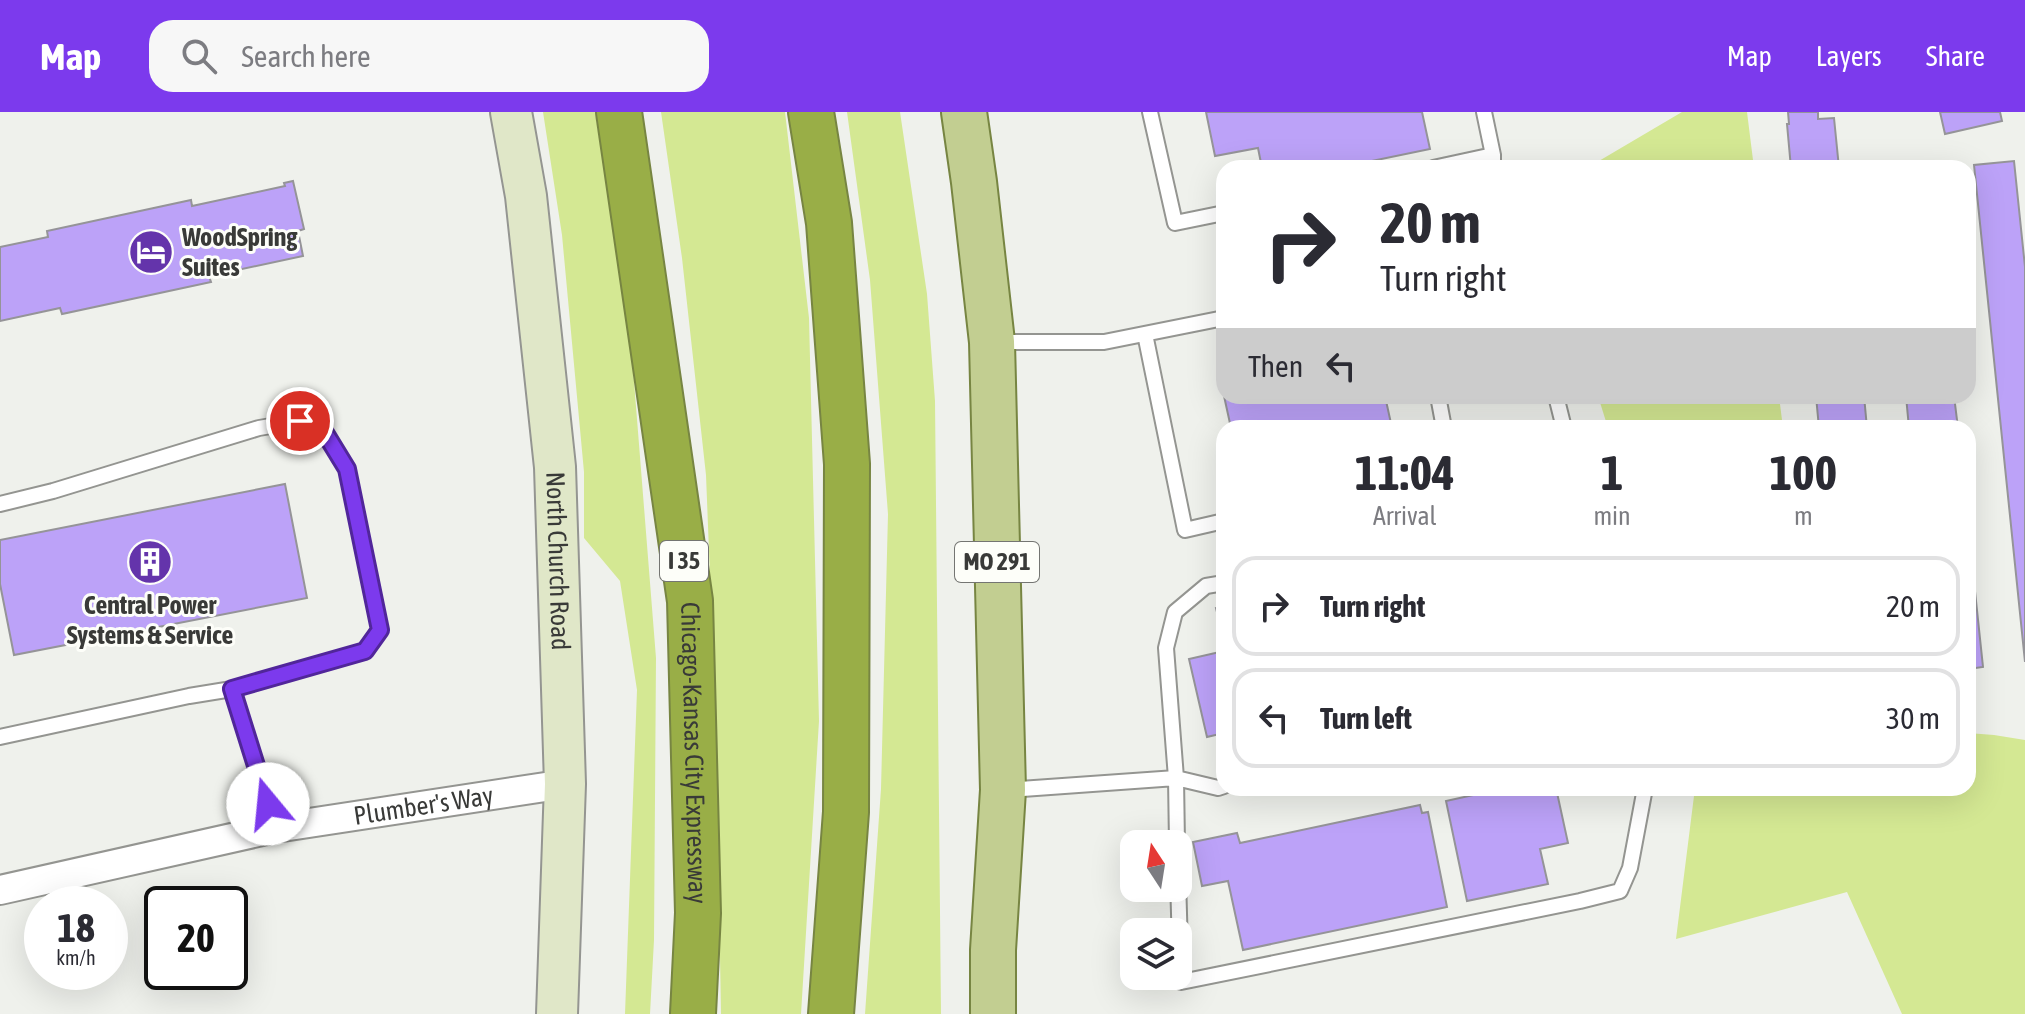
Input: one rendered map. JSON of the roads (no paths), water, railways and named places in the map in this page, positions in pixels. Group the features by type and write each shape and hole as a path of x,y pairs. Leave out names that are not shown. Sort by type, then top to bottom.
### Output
{"highway":[{"name":"Chicago-Kansas City Expressway","path":"619,112 690,601 698,913 693,1014"},
{"path":"811,112 829,223 847,464 846,812 831,1014"}],"main road":[{"name":"North Church Road","path":"511,112 526,196 555,467 565,784 557,1014"},
{"name":"MO 291","path":"964,112 992,342 1003,790 993,950 993,1014"}],"street":[{"name":"Plumber's Way","path":"0,890 276,828 565,784"}],"lane":[{"path":"1150,112 1175,223 1216,215"},
{"path":"1484,112 1493,160"},
{"path":"992,342 1104,342 1216,320"},
{"path":"1145,334 1185,530 1216,523"},
{"path":"0,504 53,491 259,428 300,421 325,433 347,469 380,630 365,651 232,689 0,737"},
{"path":"1177,830 1166,648 1175,612 1206,586 1216,584"},
{"path":"232,689 276,828"},
{"path":"1003,790 1176,778 1216,788"},
{"path":"1179,902 1181,982 1580,901 1620,891 1630,868 1644,796"}],"place":[{"name":"WoodSpring Suites","path":"151,252"},
{"name":"Central Power Systems & Service","path":"150,562"}]}
